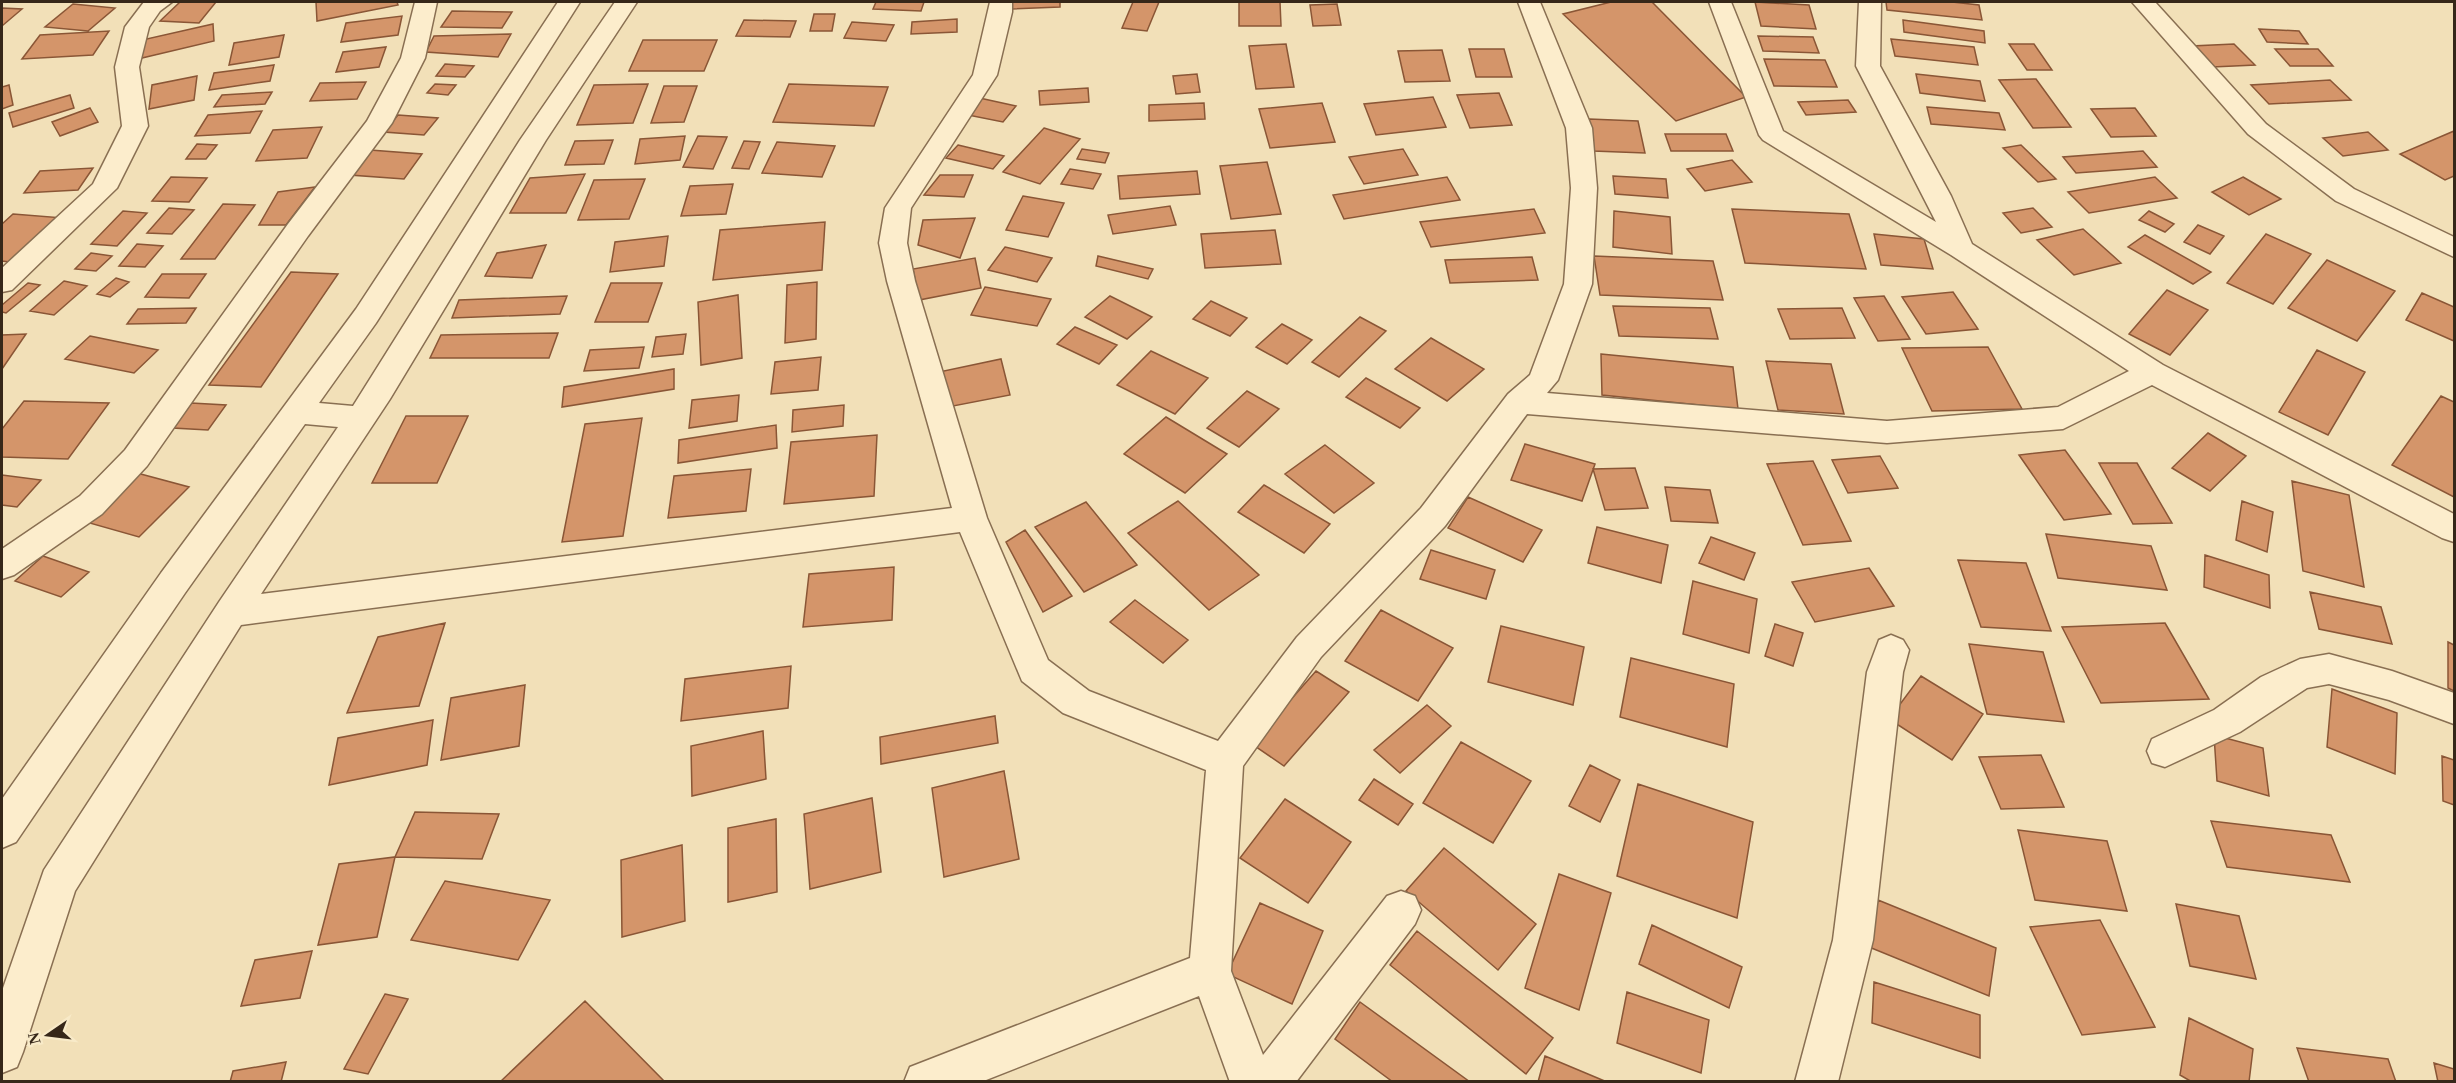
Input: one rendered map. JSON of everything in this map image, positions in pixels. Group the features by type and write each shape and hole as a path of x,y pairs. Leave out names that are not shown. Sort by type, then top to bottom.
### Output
{"street":[{"path":"2,283 104,188 135,126 127,67 137,27 152,6 161,2"},
{"path":"2,566 90,505 136,458 298,230 379,123 413,58 426,2"},
{"path":"2,830 173,583 366,316 569,2"},
{"path":"2,1052 58,884 231,612 361,418 532,140 626,2"},
{"path":"1001,2 1001,12 985,75 898,208 894,243 901,281 971,518 1035,670 1076,702 1225,761"},
{"path":"1252,1082 1210,971 1225,761 1309,647 1433,517 1519,402 1543,380 1578,284 1584,188 1579,128 1529,2"},
{"path":"1720,2 1772,135 1961,249 2152,372 2454,529"},
{"path":"1870,2 1868,66 1938,196 1961,249"},
{"path":"2143,2 2266,136 2345,195 2454,248"},
{"path":"1519,402 1887,432 2063,418 2152,372"},
{"path":"297,412 361,418"},
{"path":"231,612 971,518"},
{"path":"1815,1082 1853,940 1883,683 1891,650"},
{"path":"2165,751 2227,721 2274,688 2300,675 2329,669 2392,686 2454,709"},
{"path":"1269,1082 1401,910"},
{"path":"925,1082 1210,971"}],"building":[{"path":"180,2 216,2 199,23 160,21"},
{"path":"316,2 397,2 398,5 317,21"},
{"path":"876,2 924,2 921,11 873,9"},
{"path":"1012,2 1060,2 1060,7 1012,9"},
{"path":"1133,2 1159,2 1147,31 1122,28"},
{"path":"1239,2 1280,2 1281,26 1239,26"},
{"path":"1611,2 1652,2 1746,97 1676,121 1563,14"},
{"path":"1755,2 1809,5 1816,29 1761,26"},
{"path":"1886,2 1952,2 1979,5 1982,20 1887,10"},
{"path":"73,4 115,8 88,31 45,27"},
{"path":"1337,4 1341,25 1313,26 1310,5"},
{"path":"2,8 22,9 2,26"},
{"path":"452,11 512,12 502,28 441,27"},
{"path":"814,14 835,14 832,31 810,31"},
{"path":"402,16 398,35 341,42 346,23"},
{"path":"957,19 957,32 911,34 912,22"},
{"path":"744,20 796,21 790,37 736,36"},
{"path":"1903,20 1984,31 1985,43 1904,32"},
{"path":"852,22 894,25 886,41 844,38"},
{"path":"213,24 214,41 142,58 142,40"},
{"path":"2259,29 2299,31 2308,44 2267,42"},
{"path":"109,31 93,55 22,59 40,35"},
{"path":"511,34 498,57 426,52 434,36"},
{"path":"284,35 279,57 229,65 234,43"},
{"path":"1758,36 1813,37 1819,53 1763,51"},
{"path":"1891,39 1974,47 1978,65 1895,56"},
{"path":"643,40 717,40 704,71 629,71"},
{"path":"1286,44 1294,87 1256,89 1249,46"},
{"path":"2009,44 2034,44 2052,70 2027,70"},
{"path":"2234,44 2255,65 2212,67 2192,46"},
{"path":"386,47 379,67 336,72 343,52"},
{"path":"1469,49 1504,49 1512,77 1476,77"},
{"path":"2275,49 2318,49 2333,66 2290,66"},
{"path":"1442,50 1450,81 1405,82 1398,51"},
{"path":"1764,59 1825,60 1837,87 1774,86"},
{"path":"445,64 474,66 465,77 436,76"},
{"path":"274,65 270,81 209,90 214,73"},
{"path":"1197,74 1200,92 1176,94 1173,76"},
{"path":"1916,74 1980,81 1985,101 1920,93"},
{"path":"197,76 194,100 149,109 152,85"},
{"path":"2036,79 2071,127 2033,128 1999,80"},
{"path":"2330,80 2351,100 2269,104 2251,85"},
{"path":"366,82 357,99 310,101 320,83"},
{"path":"435,84 456,85 448,95 427,93"},
{"path":"648,84 633,123 577,125 594,85"},
{"path":"789,84 888,87 874,126 773,122"},
{"path":"9,85 13,105 2,109 2,87"},
{"path":"664,86 697,86 684,122 651,123"},
{"path":"1088,88 1089,102 1040,105 1039,91"},
{"path":"272,92 265,104 214,107 222,95"},
{"path":"1499,93 1512,125 1470,128 1457,95"},
{"path":"70,95 74,108 13,127 9,113"},
{"path":"975,97 1016,106 1003,122 963,114"},
{"path":"1433,97 1446,127 1376,135 1364,104"},
{"path":"1848,100 1856,112 1806,115 1798,102"},
{"path":"1204,103 1205,119 1149,121 1149,105"},
{"path":"1322,103 1335,142 1270,148 1259,109"},
{"path":"1927,107 1999,113 2005,130 1931,124"},
{"path":"90,108 98,122 60,136 52,122"},
{"path":"2135,108 2156,136 2111,137 2091,109"},
{"path":"262,111 250,133 195,136 208,115"},
{"path":"398,115 438,118 424,135 384,132"},
{"path":"1589,119 1638,121 1645,153 1593,151"},
{"path":"322,127 307,158 256,161 273,130"},
{"path":"1044,128 1080,139 1040,184 1003,172"},
{"path":"2454,131 2454,176 2445,180 2400,154"},
{"path":"2368,132 2388,150 2343,156 2323,138"},
{"path":"1665,134 1726,134 1733,151 1671,151"},
{"path":"685,136 680,160 635,164 640,139"},
{"path":"698,136 727,137 713,169 683,167"},
{"path":"613,140 604,164 565,165 575,141"},
{"path":"744,141 760,142 749,169 732,168"},
{"path":"777,142 835,146 822,177 762,173"},
{"path":"197,144 217,145 206,159 186,159"},
{"path":"958,145 1004,156 993,169 946,158"},
{"path":"2021,145 2056,179 2038,182 2003,148"},
{"path":"1082,149 1109,153 1105,163 1077,159"},
{"path":"1403,149 1418,175 1364,184 1349,157"},
{"path":"370,150 422,154 404,179 350,175"},
{"path":"2143,151 2157,167 2076,173 2063,157"},
{"path":"1732,160 1752,182 1705,191 1687,169"},
{"path":"1267,162 1281,214 1231,219 1220,166"},
{"path":"93,168 78,190 24,193 40,171"},
{"path":"1070,169 1101,174 1093,189 1061,184"},
{"path":"1197,171 1200,194 1120,199 1118,176"},
{"path":"585,174 566,213 510,213 530,178"},
{"path":"940,175 973,175 964,197 924,195"},
{"path":"1613,176 1666,179 1668,198 1615,194"},
{"path":"171,177 207,178 189,202 152,201"},
{"path":"1447,177 1460,200 1344,219 1333,195"},
{"path":"2155,177 2177,198 2089,213 2068,192"},
{"path":"2243,177 2281,199 2249,215 2212,192"},
{"path":"645,179 629,219 578,220 594,180"},
{"path":"733,184 726,214 681,216 690,186"},
{"path":"315,187 286,225 259,225 278,192"},
{"path":"1023,196 1064,203 1048,237 1006,230"},
{"path":"223,204 255,205 215,259 181,259"},
{"path":"1170,206 1176,225 1113,234 1108,215"},
{"path":"169,208 194,210 172,234 147,233"},
{"path":"2033,208 2052,227 2021,233 2003,213"},
{"path":"1534,209 1545,233 1431,247 1420,222"},
{"path":"1732,209 1849,214 1866,269 1745,263"},
{"path":"123,211 147,213 117,246 91,244"},
{"path":"1614,211 1670,217 1672,254 1613,247"},
{"path":"2149,211 2174,224 2165,232 2139,220"},
{"path":"13,214 64,218 18,263 2,261 2,224"},
{"path":"975,218 960,258 918,245 923,220"},
{"path":"825,222 822,270 713,280 720,230"},
{"path":"2198,225 2224,236 2210,254 2184,242"},
{"path":"2083,229 2121,263 2074,275 2037,240"},
{"path":"1275,230 1281,264 1205,268 1201,234"},
{"path":"1874,234 1924,239 1933,269 1881,265"},
{"path":"2266,234 2311,254 2273,304 2227,283"},
{"path":"2145,235 2211,272 2193,284 2128,247"},
{"path":"668,236 664,266 610,272 615,242"},
{"path":"137,244 163,246 145,267 119,266"},
{"path":"546,245 532,278 485,276 497,253"},
{"path":"1005,247 1052,258 1037,282 988,270"},
{"path":"91,253 112,256 96,271 75,269"},
{"path":"1098,256 1153,269 1148,279 1096,266"},
{"path":"1594,256 1713,261 1723,300 1600,295"},
{"path":"1532,257 1538,280 1450,283 1445,260"},
{"path":"975,258 981,288 919,300 913,269"},
{"path":"2327,260 2395,291 2357,341 2288,308"},
{"path":"291,272 338,274 261,387 209,385"},
{"path":"162,274 206,274 189,298 145,297"},
{"path":"116,278 129,282 110,297 97,294"},
{"path":"64,281 87,286 54,315 30,311"},
{"path":"817,282 816,339 785,343 787,285"},
{"path":"28,283 40,285 6,313 2,312 2,305"},
{"path":"611,283 662,283 648,322 595,322"},
{"path":"985,287 1051,299 1037,326 971,315"},
{"path":"2167,290 2208,310 2170,355 2129,334"},
{"path":"1953,292 1978,329 1926,334 1902,297"},
{"path":"2422,293 2454,307 2454,341 2406,320"},
{"path":"738,295 742,358 701,365 698,302"},
{"path":"567,296 560,314 452,318 459,300"},
{"path":"1110,296 1152,317 1127,339 1085,317"},
{"path":"1884,296 1910,339 1878,341 1854,298"},
{"path":"1211,301 1247,318 1230,336 1193,319"},
{"path":"1613,306 1710,308 1718,339 1619,336"},
{"path":"196,308 186,323 127,324 138,309"},
{"path":"1842,308 1855,338 1790,339 1778,309"},
{"path":"1360,317 1386,331 1339,377 1312,362"},
{"path":"1282,324 1312,340 1287,364 1256,347"},
{"path":"1075,327 1117,345 1099,364 1057,344"},
{"path":"558,333 549,358 430,358 441,335"},
{"path":"26,334 2,369 2,335"},
{"path":"686,334 683,354 652,357 656,337"},
{"path":"90,336 158,350 134,373 65,359"},
{"path":"1431,338 1484,369 1447,401 1395,369"},
{"path":"644,347 639,368 584,371 590,350"},
{"path":"1988,347 2022,409 1932,411 1902,348"},
{"path":"2317,350 2365,372 2328,435 2279,412"},
{"path":"1151,351 1208,378 1175,414 1117,385"},
{"path":"1601,354 1733,367 1738,409 1602,395"},
{"path":"821,357 818,390 771,394 775,362"},
{"path":"1001,359 1010,395 948,407 939,372"},
{"path":"1766,361 1831,364 1844,414 1778,410"},
{"path":"674,369 674,389 562,407 564,387"},
{"path":"1366,378 1420,408 1400,428 1346,397"},
{"path":"1247,391 1279,409 1239,447 1207,428"},
{"path":"739,395 737,421 689,428 692,400"},
{"path":"2441,396 2454,402 2454,497 2392,465"},
{"path":"24,401 109,403 68,459 2,457 2,429"},
{"path":"191,403 226,405 208,430 173,428"},
{"path":"844,405 843,426 792,432 793,410"},
{"path":"406,416 468,416 437,483 372,483"},
{"path":"1166,417 1227,454 1185,493 1124,454"},
{"path":"642,418 623,536 562,542 585,424"},
{"path":"776,425 777,448 678,463 679,440"},
{"path":"2208,433 2246,456 2210,491 2172,468"},
{"path":"877,435 874,496 784,504 791,442"},
{"path":"1525,444 1595,464 1582,501 1511,480"},
{"path":"1325,445 1374,483 1334,513 1285,474"},
{"path":"2065,450 2111,514 2064,520 2019,455"},
{"path":"1880,456 1898,488 1848,493 1832,460"},
{"path":"1813,461 1851,541 1803,545 1767,464"},
{"path":"2099,463 2137,463 2172,523 2133,524"},
{"path":"1635,468 1648,508 1605,510 1593,469"},
{"path":"751,469 746,511 668,518 674,476"},
{"path":"137,473 189,487 139,537 86,522"},
{"path":"2,475 41,480 17,507 2,505"},
{"path":"2292,481 2349,495 2364,587 2303,571"},
{"path":"1264,485 1330,524 1304,553 1238,512"},
{"path":"1665,487 1710,490 1718,523 1671,521"},
{"path":"1468,497 1542,530 1523,562 1448,528"},
{"path":"1178,501 1259,575 1209,610 1128,533"},
{"path":"2242,501 2273,512 2267,552 2236,540"},
{"path":"1086,502 1137,565 1084,592 1035,527"},
{"path":"1597,527 1668,545 1661,583 1588,563"},
{"path":"1025,530 1072,596 1043,612 1006,542"},
{"path":"2046,534 2151,546 2167,590 2058,578"},
{"path":"1711,537 1755,553 1744,580 1699,563"},
{"path":"1431,550 1495,570 1486,599 1420,579"},
{"path":"2205,555 2269,575 2270,608 2204,587"},
{"path":"43,556 89,572 61,597 15,581"},
{"path":"1958,560 2026,563 2051,631 1981,627"},
{"path":"894,567 892,620 803,627 809,574"},
{"path":"1869,568 1894,606 1815,622 1792,582"},
{"path":"1693,581 1757,599 1749,653 1683,634"},
{"path":"2310,592 2381,607 2392,644 2319,629"},
{"path":"1135,600 1188,640 1163,663 1110,622"},
{"path":"1381,610 1453,648 1418,701 1345,661"},
{"path":"445,623 419,706 347,713 378,637"},
{"path":"2165,623 2209,699 2101,703 2062,627"},
{"path":"1775,624 1803,633 1793,666 1765,656"},
{"path":"1501,626 1584,647 1573,705 1488,682"},
{"path":"2448,642 2454,645 2454,691 2448,688"},
{"path":"1969,644 2043,652 2064,722 1987,714"},
{"path":"1631,658 1734,684 1727,747 1620,717"},
{"path":"791,666 788,708 681,721 685,679"},
{"path":"1316,671 1349,692 1284,766 1252,744"},
{"path":"1921,676 1983,714 1952,760 1889,719"},
{"path":"525,685 519,746 441,760 451,698"},
{"path":"2332,689 2397,713 2395,774 2327,747"},
{"path":"1427,705 1451,726 1400,773 1374,750"},
{"path":"995,716 998,743 881,764 880,737"},
{"path":"433,720 427,765 329,785 338,738"},
{"path":"763,731 766,779 692,796 691,746"},
{"path":"2214,735 2263,748 2269,796 2217,781"},
{"path":"1461,742 1531,781 1493,843 1423,803"},
{"path":"2041,755 2064,807 2001,809 1979,757"},
{"path":"2442,756 2454,760 2454,805 2443,801"},
{"path":"1590,765 1620,780 1600,822 1569,806"},
{"path":"1004,771 1019,859 944,877 932,788"},
{"path":"1374,779 1413,804 1398,825 1359,800"},
{"path":"1638,784 1753,822 1737,918 1617,876"},
{"path":"872,798 881,872 810,889 804,814"},
{"path":"1285,799 1351,842 1308,903 1240,858"},
{"path":"415,812 499,814 482,859 395,857"},
{"path":"776,819 777,892 728,902 728,828"},
{"path":"2211,821 2331,835 2350,882 2227,867"},
{"path":"2018,830 2107,841 2127,911 2035,900"},
{"path":"682,845 685,921 622,937 621,860"},
{"path":"1444,848 1536,924 1498,970 1406,891"},
{"path":"395,857 377,937 318,945 339,864"},
{"path":"1559,874 1611,893 1579,1010 1525,988"},
{"path":"445,881 550,900 518,960 411,940"},
{"path":"1878,900 1996,948 1989,996 1869,947"},
{"path":"1260,903 1323,931 1292,1004 1227,974"},
{"path":"2176,904 2239,916 2256,979 2190,966"},
{"path":"2100,920 2155,1027 2082,1035 2030,927"},
{"path":"1652,925 1742,967 1729,1008 1639,964"},
{"path":"1417,931 1553,1038 1526,1074 1390,965"},
{"path":"312,951 300,998 241,1006 255,960"},
{"path":"1874,982 1980,1015 1980,1058 1872,1023"},
{"path":"1627,992 1709,1020 1701,1073 1617,1043"},
{"path":"385,994 408,999 368,1074 344,1069"},
{"path":"585,1001 665,1082 500,1082"},
{"path":"1360,1002 1470,1082 1393,1082 1335,1039"},
{"path":"2189,1018 2253,1049 2249,1082 2192,1082 2180,1075"},
{"path":"2297,1048 2388,1059 2396,1082 2309,1082"},
{"path":"1545,1056 1607,1082 1538,1082"},
{"path":"286,1062 281,1082 230,1082 233,1071"},
{"path":"2434,1063 2454,1069 2454,1082 2438,1082"}]}
